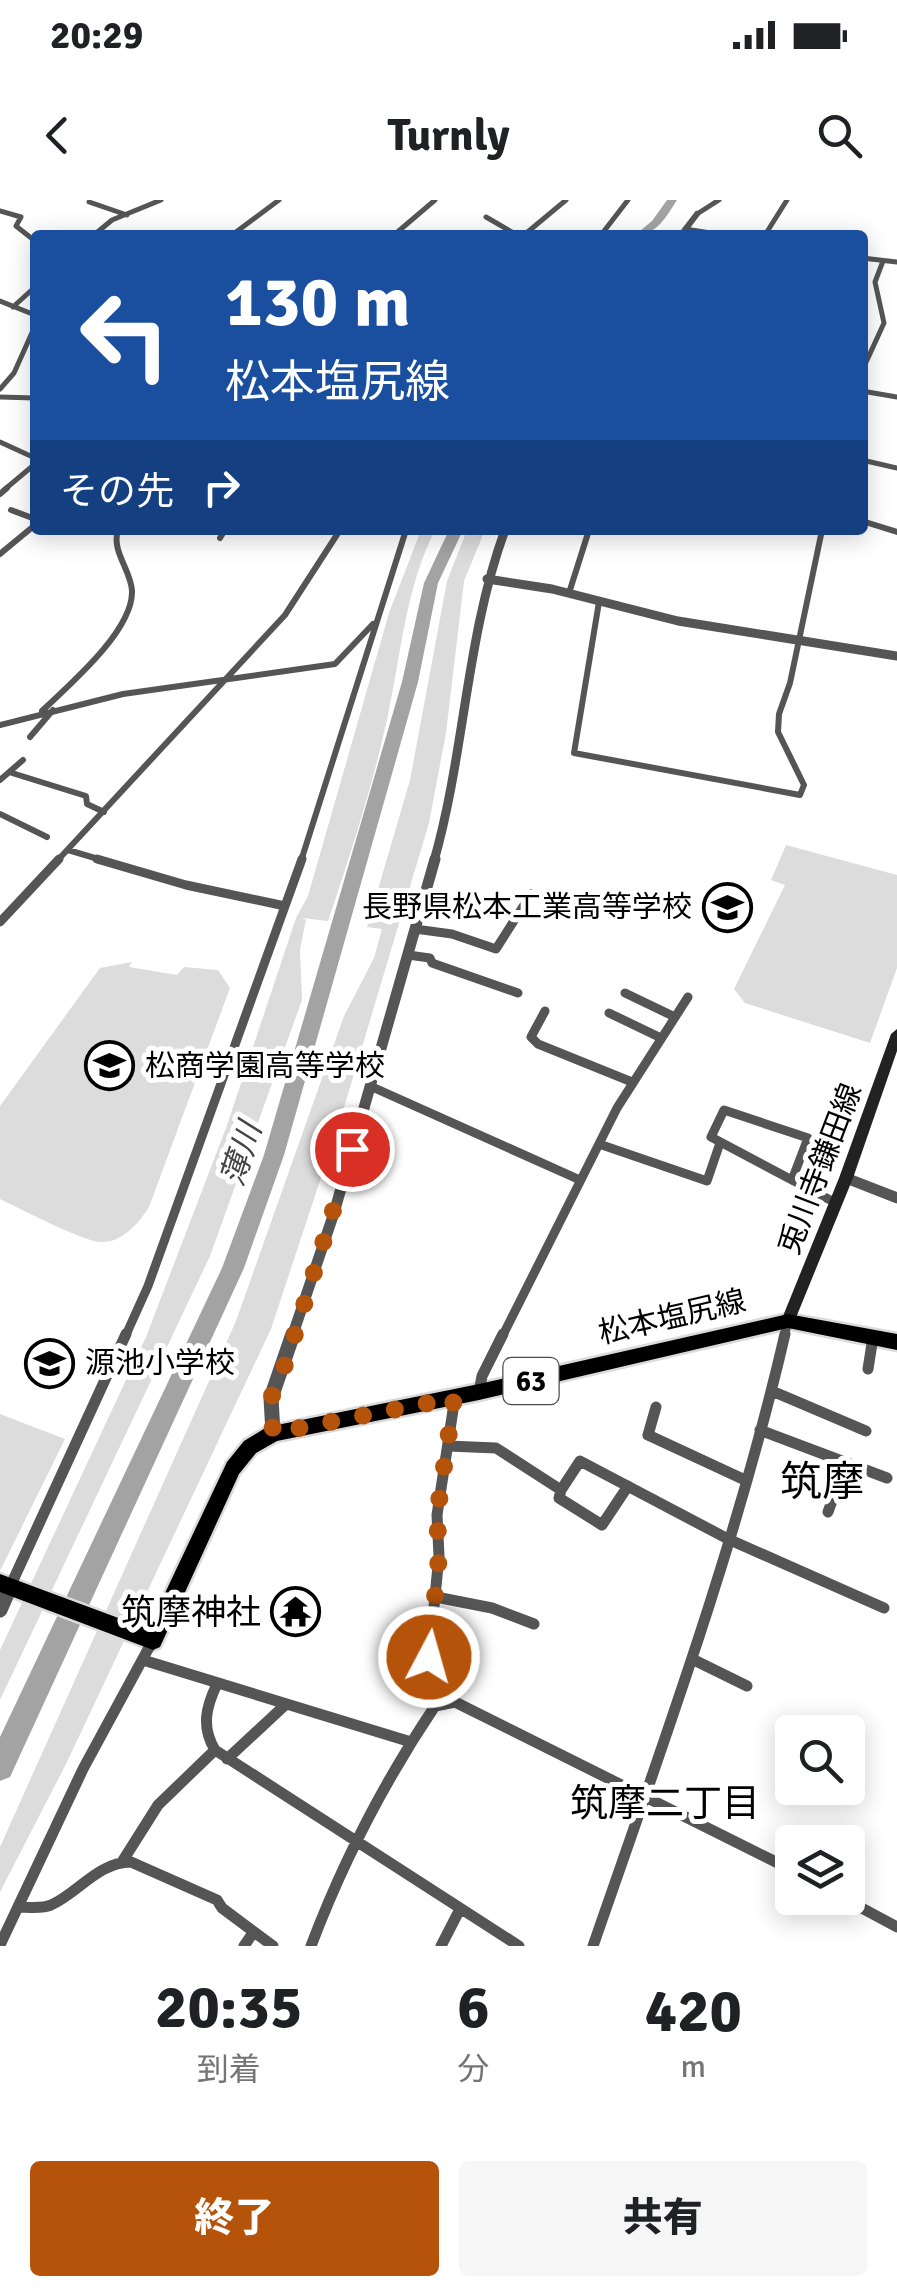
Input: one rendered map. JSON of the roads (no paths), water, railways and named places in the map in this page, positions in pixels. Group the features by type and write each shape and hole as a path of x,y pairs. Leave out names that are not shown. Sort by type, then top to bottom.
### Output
{"main road":[{"name":"兎川寺鎌田線","path":"788,1321 846,1178 897,1034"},
{"name":"松本塩尻線","path":"145,1637 233,1468 250,1447 273,1433 454,1398 788,1321 897,1342"},
{"path":"11,1587 145,1637"}],"street":[{"path":"100,230 161,200"},
{"path":"239,230 279,200"},
{"path":"400,230 435,200"},
{"path":"526,230 563,200"},
{"path":"605,230 628,200"},
{"path":"685,230 707,200"},
{"path":"697,214 719,200"},
{"path":"768,230 787,200"},
{"path":"88,202 127,214"},
{"path":"0,212 21,217 16,226 30,236"},
{"path":"486,217 511,230"},
{"path":"868,259 897,262"},
{"path":"868,358 884,323 874,282 883,261"},
{"path":"13,306 30,291"},
{"path":"0,301 30,313"},
{"path":"30,331 20,369 0,393 30,397"},
{"path":"0,379 8,382"},
{"path":"868,392 897,397"},
{"path":"0,442 30,458"},
{"path":"868,461 897,468"},
{"path":"0,494 30,466"},
{"path":"10,510 30,520"},
{"path":"868,523 897,532"},
{"path":"0,554 30,527"},
{"path":"42,711 94,659 127,612 132,594 116,535"},
{"path":"0,922 285,615 337,535"},
{"path":"0,1610 148,1286 286,906 404,535"},
{"path":"273,1433 271,1398 334,1213 452,799 487,579 502,535"},
{"path":"569,593 586,535"},
{"path":"599,602 574,754 800,796 804,785 778,732 779,714 821,535"},
{"path":"487,579 569,593 678,621 897,656"},
{"path":"0,725 42,711 232,675 342,662 365,627 373,624"},
{"path":"30,736 52,710"},
{"path":"0,780 23,760"},
{"path":"12,772 86,796 87,804 104,812"},
{"path":"0,814 47,836"},
{"path":"68,850 186,884 286,906"},
{"path":"417,923 496,949 532,894"},
{"path":"417,923 453,910 464,900 517,916"},
{"path":"408,955 430,958 432,963 518,994"},
{"path":"625,994 675,1017"},
{"path":"479,1392 482,1376 580,1180 632,1082 688,997"},
{"path":"545,1010 530,1037 538,1044 632,1082"},
{"path":"608,1013 661,1038"},
{"path":"370,1086 580,1180"},
{"path":"792,1180 808,1138 724,1110 710,1137 720,1143 834,1202"},
{"path":"600,1144 707,1181 720,1143"},
{"path":"846,1178 897,1198"},
{"path":"593,1946 692,1659 772,1391 788,1321"},
{"path":"868,1368 873,1336"},
{"path":"772,1391 855,1420 866,1431"},
{"path":"435,1706 426,1688 436,1597 437,1515 454,1398"},
{"path":"656,1407 648,1434 745,1480"},
{"path":"760,1430 887,1478"},
{"path":"448,1446 496,1448 561,1490"},
{"path":"628,1486 602,1524 558,1498 580,1460 728,1538 884,1608"},
{"path":"827,1502 846,1462"},
{"path":"436,1597 492,1608 534,1624"},
{"path":"0,1945 83,1768 143,1660 145,1637"},
{"path":"692,1659 747,1686"},
{"path":"143,1660 411,1742"},
{"path":"218,1684 208,1703 204,1726 214,1750 519,1946"},
{"path":"311,1946 324,1911 411,1742 435,1706 454,1702 775,1862"},
{"path":"227,1759 237,1744 274,1719 284,1706"},
{"path":"122,1862 158,1805 214,1750"},
{"path":"18,1907 50,1906 79,1883 122,1862 131,1862 217,1900 273,1946"},
{"path":"441,1946 460,1909"},
{"path":"865,1909 897,1926"},
{"path":"244,1946 253,1933"}],"waterway":[{"name":"薄川","path":"647,230 672,200"},
{"name":"薄川","path":"0,1767 233,1268 274,1155 410,682 431,583 454,535"}],"place":[{"name":"長野県松本工業高等学校","path":"727,907"},
{"name":"松商学園高等学校","path":"110,1066"},
{"name":"源池小学校","path":"50,1363"},
{"name":"筑摩神社","path":"296,1612"}],"district":[{"name":"筑摩","path":"822,1481"},
{"name":"筑摩二丁目","path":"665,1803"}]}
